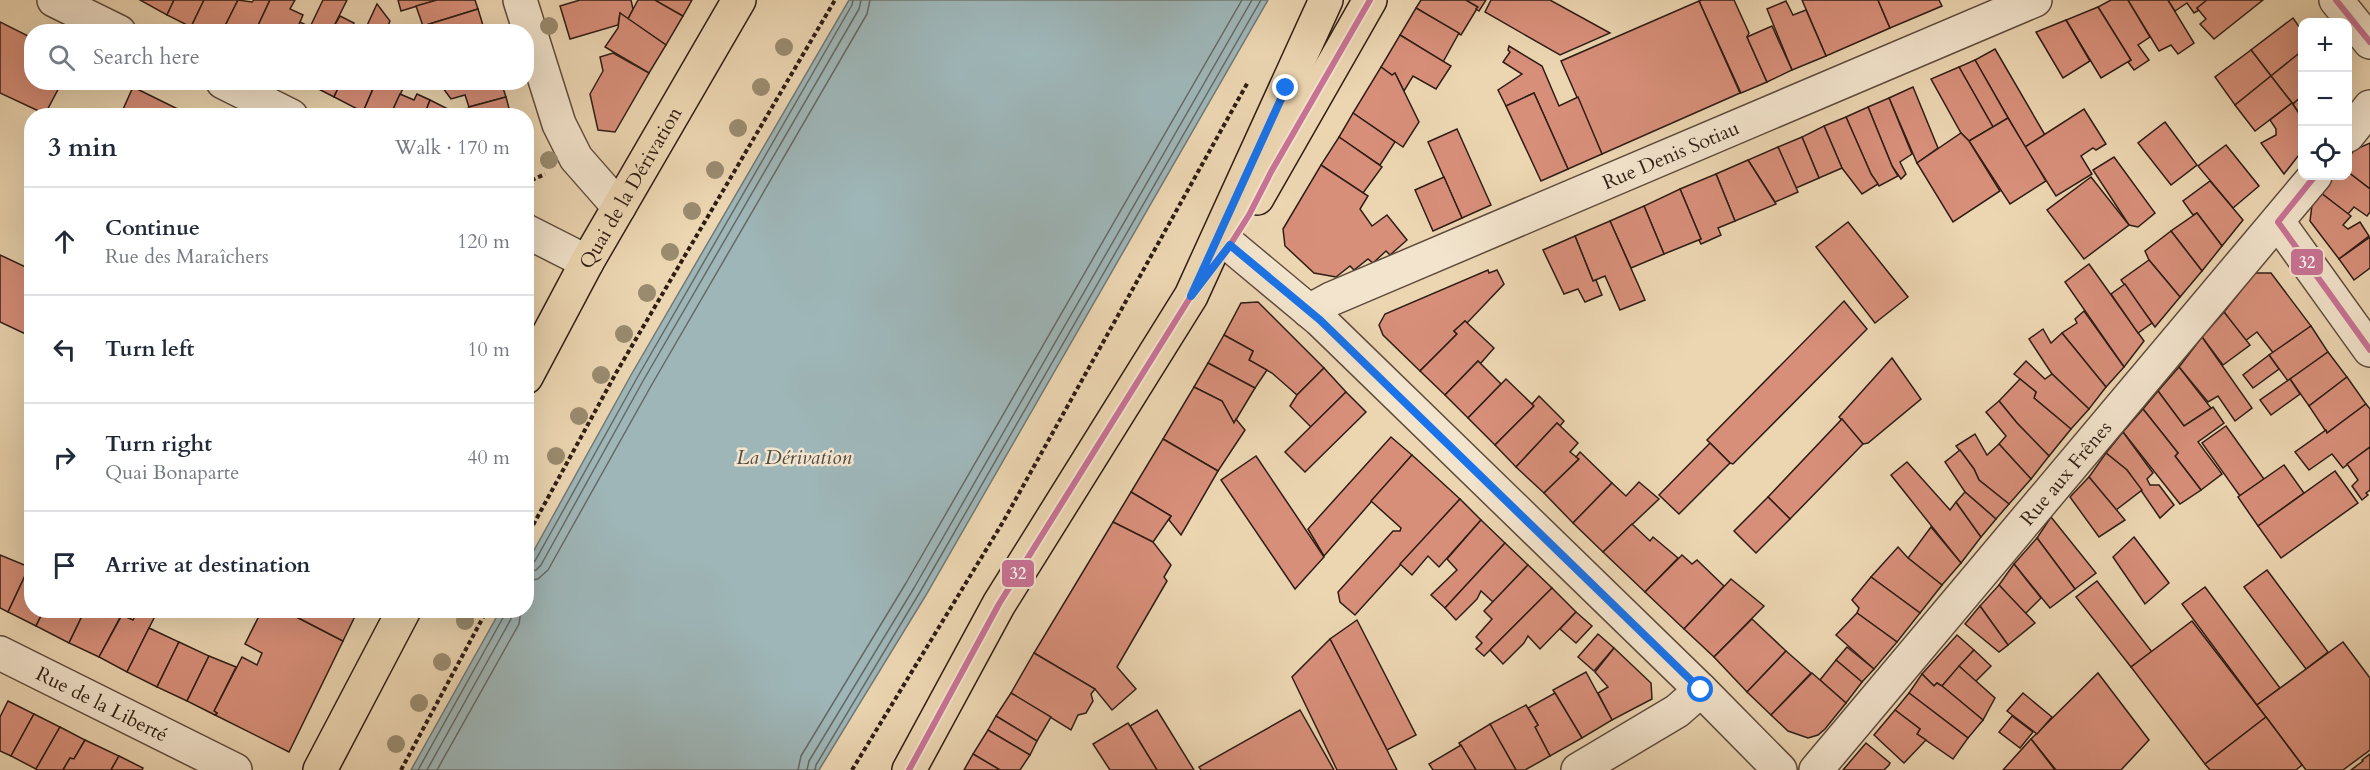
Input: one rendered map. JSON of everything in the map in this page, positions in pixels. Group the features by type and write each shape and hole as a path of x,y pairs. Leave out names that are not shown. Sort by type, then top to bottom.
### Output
{"main road":[{"name":"Quai de la Dérivation","path":"534,362 587,262 739,0"},
{"path":"1191,296 1326,0"},
{"path":"909,770 999,604 1191,296 1230,245 1370,0"},
{"path":"320,770 400,618"}],"street":[{"path":"54,0 103,24"},
{"path":"519,0 527,24"},
{"name":"Rue Denis Sotiau","path":"1309,311 1331,298 2035,0"},
{"path":"2336,0 2366,28"},
{"path":"534,46 559,124 576,158 619,207"},
{"path":"239,90 275,108"},
{"path":"2352,130 2370,107"},
{"name":"Rue aux Frênes","path":"1816,770 2312,180"},
{"path":"2278,222 2370,350"},
{"path":"534,235 587,262"},
{"path":"1230,245 1309,311 1701,690 1780,770"},
{"name":"Rue de la Liberté","path":"0,653 235,770"},
{"path":"1578,770 1677,711 1701,690"}],"path":[{"path":"534,523 616,373 835,0"},
{"path":"852,770 1003,522 1252,73"},
{"path":"401,770 483,618"}],"water":[{"name":"La Dérivation","path":"849,0 1268,0 926,595 819,770 411,770 496,618 534,618 534,550 631,375"}],"building":[{"path":"140,0 174,0 167,15"},
{"path":"174,0 204,0 192,24 185,24 167,15"},
{"path":"204,0 238,0 226,24 192,24"},
{"path":"238,0 252,2 270,0 259,24 226,24"},
{"path":"270,0 295,0 290,9 303,15 299,24 259,24"},
{"path":"323,0 347,0 335,24 311,24"},
{"path":"398,0 437,0 401,11"},
{"path":"437,0 475,0 478,9 429,24 422,24 416,6"},
{"path":"580,0 631,0 633,9 628,19 620,13 618,25 570,39 560,6"},
{"path":"638,0 655,0 683,16 666,45 628,19"},
{"path":"655,0 692,0 683,16"},
{"path":"1421,0 1466,0 1478,7 1461,35 1416,8"},
{"path":"1466,0 1486,0 1479,11 1476,9 1478,7"},
{"path":"1491,0 1550,0 1610,33 1560,55 1485,12"},
{"path":"1734,0 1767,82 1741,93 1699,1"},
{"path":"1802,0 1878,0 1890,28 1826,56"},
{"path":"1878,0 1939,0 1942,6 1890,28"},
{"path":"2111,0 2128,0 2150,37 2138,45 2149,60 2134,70 2128,62 2131,60 2098,7"},
{"path":"2128,0 2168,0 2194,43 2178,54 2171,45 2159,51"},
{"path":"2168,0 2207,0 2194,13 2187,3 2175,11"},
{"path":"2207,0 2263,0 2214,39 2200,24 2206,19 2197,8"},
{"path":"1699,1 1740,93 1602,154 1561,61"},
{"path":"1786,1 1793,15 1806,10 1826,56 1792,70 1767,9"},
{"path":"377,4 390,21 389,24 368,24"},
{"path":"2098,7 2131,60 2101,78 2066,20"},
{"path":"1416,8 1459,33 1443,62 1400,35"},
{"path":"478,9 483,24 429,24"},
{"path":"620,13 666,45 649,73 605,47 618,28"},
{"path":"340,16 354,23 353,24 336,24"},
{"path":"2293,18 2298,25 2298,54 2271,76 2251,50"},
{"path":"2066,20 2090,61 2063,78 2036,32"},
{"path":"0,22 24,34 24,90 58,90 48,108 32,108 0,93"},
{"path":"1772,26 1792,70 1767,82 1747,37"},
{"path":"1400,35 1451,66 1436,89 1413,76 1404,91 1395,73 1392,75 1381,67"},
{"path":"1509,46 1542,66 1559,106 1578,97 1602,154 1568,169 1534,93 1506,106 1498,90 1522,74 1503,62 1510,52"},
{"path":"1995,49 2045,135 2025,147 1975,60"},
{"path":"2251,50 2271,76 2235,105 2215,77"},
{"path":"613,53 649,73 615,132 598,130 590,94 603,71 600,57"},
{"path":"2298,54 2298,100 2293,104 2271,76"},
{"path":"1975,60 2008,118 1993,127 1959,67"},
{"path":"1381,67 1392,75 1395,73 1419,122 1403,147 1353,113"},
{"path":"1959,67 1993,127 1969,141 1961,133 1931,79"},
{"path":"2271,76 2292,103 2255,131 2235,105"},
{"path":"1913,87 1938,148 1917,163 1889,98"},
{"path":"132,90 139,90 176,108 124,108"},
{"path":"320,90 337,90 334,97"},
{"path":"337,90 373,90 365,108 355,108 334,97"},
{"path":"373,90 402,90 394,108 365,108"},
{"path":"444,90 504,90 506,97 469,107 465,95 451,99"},
{"path":"1534,93 1568,169 1541,181 1506,106"},
{"path":"400,94 414,100 417,94 430,100 427,108 394,108"},
{"path":"506,97 509,108 468,108"},
{"path":"1889,98 1912,154 1900,162 1906,174 1901,179 1892,166 1868,107"},
{"path":"430,100 446,108 427,108"},
{"path":"2298,100 2298,112 2293,104"},
{"path":"2292,103 2298,112 2298,156 2284,174 2261,143 2276,135 2276,129 2270,120"},
{"path":"1868,107 1898,176 1879,186 1871,174 1846,117"},
{"path":"2084,109 2106,144 2096,150 2093,148 2081,156 2092,174 2056,196 2025,147"},
{"path":"1353,113 1395,142 1380,165 1339,137"},
{"path":"1846,117 1871,174 1878,184 1862,194 1842,168 1824,126"},
{"path":"2008,118 2046,181 2010,204 1969,141"},
{"path":"2165,122 2197,165 2171,185 2138,143"},
{"path":"1824,126 1842,168 1819,178 1802,137"},
{"path":"1457,129 1491,205 1462,218 1428,142"},
{"path":"1961,133 1969,141 2000,191 1953,222 1917,163"},
{"path":"1339,137 1382,167 1363,193 1321,165"},
{"path":"1802,137 1819,178 1796,188 1778,147"},
{"path":"2370,143 2370,189 2352,175 2354,150"},
{"path":"2226,145 2259,186 2233,208 2198,166"},
{"path":"1778,147 1798,192 1775,202 1748,160"},
{"path":"2114,157 2155,213 2138,227 2129,225 2093,170"},
{"path":"1748,160 1776,204 1735,221 1716,174"},
{"path":"1321,165 1368,196 1360,209 1372,226 1387,215 1407,240 1390,255 1386,251 1373,263 1368,259 1354,270 1350,266 1336,277 1314,273 1285,246 1283,229"},
{"path":"1716,174 1735,221 1718,228 1721,235 1701,244 1680,189"},
{"path":"2352,175 2370,189 2370,212 2367,216 2354,207 2348,214 2321,193 2331,180 2352,180"},
{"path":"1444,177 1462,218 1433,231 1415,190"},
{"path":"2091,177 2129,225 2084,259 2047,210"},
{"path":"2210,181 2243,220 2222,246 2197,213 2193,215 2183,201"},
{"path":"1680,189 1701,239 1664,254 1644,206"},
{"path":"2321,193 2351,216 2343,225 2348,229 2360,222 2369,236 2339,259 2310,221 2312,205"},
{"path":"1644,206 1664,254 1631,268 1610,221"},
{"path":"2197,213 2222,246 2202,271 2171,231"},
{"path":"1610,221 1645,300 1620,310 1605,276 1593,281 1575,236"},
{"path":"1848,222 1908,297 1875,323 1816,247"},
{"path":"2171,231 2202,271 2180,297 2149,260 2145,251"},
{"path":"1575,236 1593,281 1596,280 1602,295 1585,302 1578,289 1564,294 1543,250"},
{"path":"2370,237 2370,268 2354,280 2339,259"},
{"path":"0,255 24,266 24,333 0,322"},
{"path":"2149,260 2180,297 2155,327 2121,280"},
{"path":"2089,264 2144,341 2124,367 2065,282"},
{"path":"1488,270 1489,273 1497,270 1504,284 1467,323 1465,321 1454,331 1457,334 1420,371 1383,335 1379,325 1385,314"},
{"path":"2255,273 2271,273 2311,326 2274,354 2257,332 2245,341 2224,312"},
{"path":"2125,284 2152,323 2138,333 2111,294"},
{"path":"1844,301 1867,329 1733,464 1730,463 1707,440"},
{"path":"1258,302 1324,368 1297,395 1272,373 1249,360 1253,351 1224,335 1241,303"},
{"path":"2084,311 2124,367 2106,387 2062,333 2077,323 2075,319"},
{"path":"2224,312 2250,345 2223,365 2202,337"},
{"path":"1465,321 1494,348 1480,364 1478,361 1445,395 1420,371 1457,334 1454,331"},
{"path":"2311,326 2328,352 2288,381 2269,355"},
{"path":"2043,329 2051,343 2062,333 2106,387 2089,409 2052,374 2029,339"},
{"path":"1224,335 1253,351 1249,360 1267,370 1255,388 1208,363"},
{"path":"2202,337 2252,408 2235,421 2218,396 2208,402 2179,367"},
{"path":"2328,352 2347,377 2309,406 2290,379"},
{"path":"2269,355 2279,369 2253,388 2243,375"},
{"path":"1892,358 1921,399 1868,443 1863,444 1839,417"},
{"path":"1478,361 1501,384 1468,418 1445,395"},
{"path":"2026,361 2045,379 2052,374 2089,409 2071,429 2034,398 2036,392 2014,374"},
{"path":"1208,363 1255,388 1234,423 1222,401 1194,387"},
{"path":"2179,367 2211,408 2184,426 2158,391"},
{"path":"1324,368 1346,392 1311,427 1290,406 1297,395"},
{"path":"2347,377 2366,404 2327,433 2309,406"},
{"path":"1506,379 1534,406 1495,445 1468,418"},
{"path":"2020,379 2036,392 2034,398 2071,429 2049,456 1999,401"},
{"path":"2290,379 2300,394 2271,415 2260,400"},
{"path":"1194,387 1222,401 1234,423 1236,419 1245,430 1218,471 1163,439"},
{"path":"2158,391 2184,426 2213,407 2224,423 2198,442 2222,474 2201,490 2175,456 2178,453 2143,409"},
{"path":"1346,392 1366,412 1305,472 1285,452"},
{"path":"1539,396 1564,421 1560,426 1557,423 1516,467 1495,445 1534,406 1532,404"},
{"path":"1999,401 2049,456 2031,479 1999,444 2006,436 1986,412"},
{"path":"2366,404 2370,409 2370,447 2343,468 2332,454 2309,470 2295,452 2326,430 2327,433"},
{"path":"2143,409 2178,453 2175,456 2201,490 2180,504 2123,432"},
{"path":"1842,419 1863,444 1790,519 1768,497"},
{"path":"1557,423 1578,443 1570,452 1579,459 1544,493 1516,467"},
{"path":"2226,426 2264,479 2240,496 2202,443"},
{"path":"2123,432 2153,473 2147,479 2150,485 2159,485 2174,505 2160,518 2127,470 2106,453"},
{"path":"1975,434 1987,455 1999,444 2031,479 2009,504 1979,480 1974,469 1956,446"},
{"path":"1391,437 1412,455 1324,556 1308,529"},
{"path":"1163,439 1218,471 1181,535 1169,520 1171,516 1131,492"},
{"path":"1710,443 1730,463 1679,514 1659,495"},
{"path":"2370,447 2370,490 2362,500 2352,486 2358,480 2347,464"},
{"path":"1960,450 1979,480 2009,504 1996,519 1965,492 1945,462"},
{"path":"1580,452 1612,483 1573,523 1544,493 1579,459 1576,457"},
{"path":"2106,453 2127,470 2142,490 2116,510 2089,477"},
{"path":"1412,455 1460,499 1355,615 1340,602 1338,592 1393,531 1400,531 1401,528 1371,501"},
{"path":"1256,456 1324,557 1295,589 1221,480"},
{"path":"1907,462 1950,510 1956,502 1981,537 1961,563 1891,475"},
{"path":"2284,465 2304,493 2258,526 2238,497"},
{"path":"2335,471 2358,503 2281,558 2258,526"},
{"path":"2089,477 2125,520 2099,537 2070,497"},
{"path":"1639,482 1659,499 1603,552 1573,523 1612,483 1626,496"},
{"path":"1131,492 1171,516 1153,542 1113,522"},
{"path":"1965,492 1996,519 1981,537 1956,502"},
{"path":"1768,497 1790,519 1756,553 1734,531"},
{"path":"1460,499 1481,520 1439,567 1428,556 1412,575 1400,564"},
{"path":"2051,517 2096,573 2075,589 2037,538"},
{"path":"1481,520 1505,543 1445,608 1431,595 1457,570 1447,559"},
{"path":"1113,522 1153,542 1171,565 1164,577 1167,581 1117,667 1136,689 1112,710 1095,689 1034,653"},
{"path":"1632,524 1650,541 1653,537 1678,558 1645,592 1603,552"},
{"path":"1931,527 1961,563 1942,585 1908,558"},
{"path":"2134,537 2169,583 2145,604 2113,557"},
{"path":"2037,538 2075,589 2050,608 2014,564"},
{"path":"1505,543 1528,565 1493,602 1481,591 1477,599 1456,620 1445,608"},
{"path":"1898,547 1942,585 1920,613 1871,577"},
{"path":"0,555 24,565 24,578 8,612 0,608"},
{"path":"1682,555 1692,564 1697,560 1724,586 1684,629 1645,592"},
{"path":"2014,564 2041,598 2025,614 1999,585"},
{"path":"1528,565 1552,588 1484,656 1476,649 1482,643 1476,637 1492,619 1484,611"},
{"path":"2267,570 2328,652 2306,669 2244,587"},
{"path":"1871,577 1920,613 1897,642 1857,613 1859,608 1852,600"},
{"path":"24,578 24,618 40,618 36,626 8,612"},
{"path":"1731,579 1764,606 1714,657 1684,629"},
{"path":"2097,581 2152,652 2131,667 2076,597"},
{"path":"1999,585 2035,623 2008,645 1980,606"},
{"path":"2205,587 2280,688 2257,705 2182,604"},
{"path":"1552,588 1576,612 1540,649 1528,636 1503,664 1490,650"},
{"path":"1980,606 2008,645 1999,652 1965,624"},
{"path":"1576,612 1592,626 1576,643 1560,629"},
{"path":"1857,613 1897,642 1874,669 1836,635"},
{"path":"40,618 81,618 69,643 36,626"},
{"path":"81,618 120,618 99,657 69,643"},
{"path":"120,618 133,620 134,618 154,618 127,672 99,657"},
{"path":"258,618 298,618 343,641 289,752 215,715 217,713 214,711 242,657 257,665 262,653 245,644"},
{"path":"298,618 354,618 343,641"},
{"path":"1752,619 1786,651 1747,692 1714,657"},
{"path":"1357,620 1416,735 1387,750 1330,639"},
{"path":"2192,621 2266,717 2205,764 2131,667"},
{"path":"149,628 179,642 157,687 127,672"},
{"path":"1598,634 1614,648 1594,671 1578,657"},
{"path":"1957,635 1974,650 1942,686 1937,683 1934,686 1922,674"},
{"path":"1330,639 1397,770 1337,770 1292,677"},
{"path":"179,642 209,656 187,701 157,687"},
{"path":"2343,642 2370,678 2370,750 2343,770 2306,770 2257,705"},
{"path":"1847,647 1874,669 1862,682 1836,660"},
{"path":"1614,648 1651,683 1652,699 1612,720 1598,693 1608,687 1595,672"},
{"path":"1974,650 1991,666 1975,682 1959,666"},
{"path":"1786,651 1811,673 1771,715 1747,692"},
{"path":"1034,653 1095,689 1091,694 1093,701 1086,713 1078,715 1071,730 1011,693"},
{"path":"209,656 236,667 214,711 217,713 215,715 187,701"},
{"path":"1836,660 1862,682 1846,703 1820,680"},
{"path":"1959,666 1995,698 1983,720 1942,686"},
{"path":"1586,672 1612,720 1582,738 1553,690"},
{"path":"1812,673 1846,703 1825,729 1818,735 1808,738 1788,731 1771,715"},
{"path":"2098,673 2149,740 2121,770 2056,770 2031,739"},
{"path":"1922,674 1934,686 1937,683 1942,686 1983,720 1968,738 1909,693"},
{"path":"1011,693 1051,717 1037,741 996,716"},
{"path":"1555,693 1582,738 1550,756 1535,727 1538,725 1528,708"},
{"path":"1909,693 1968,738 1953,759 1917,734 1920,729 1895,710"},
{"path":"2023,693 2052,717 2037,734 2007,711"},
{"path":"8,701 34,714 11,756 0,751 0,717"},
{"path":"1526,705 1538,725 1535,727 1550,756 1525,770 1516,770 1490,724"},
{"path":"1157,710 1194,770 1157,770 1130,726"},
{"path":"1300,710 1334,770 1201,770 1199,767"},
{"path":"1895,710 1920,729 1917,734 1926,740 1904,763 1874,735"},
{"path":"34,714 60,727 36,769 11,756"},
{"path":"996,716 1037,741 1030,755 988,730"},
{"path":"2012,716 2033,732 2020,748 1999,732"},
{"path":"2266,717 2302,765 2296,770 2210,770 2205,764"},
{"path":"1128,723 1157,770 1110,770 1093,744"},
{"path":"1490,724 1516,770 1476,770 1459,743"},
{"path":"60,727 85,740 74,759 70,758 63,770 36,769"},
{"path":"988,730 1030,755 1020,770 1000,770 973,754"},
{"path":"2031,739 2055,770 2003,770"},
{"path":"85,740 119,756 111,770 63,770 70,758 74,759"},
{"path":"1866,743 1890,763 1889,765 1884,770 1843,770"},
{"path":"1461,745 1476,770 1433,770 1429,764"},
{"path":"973,754 1000,770 964,770"},
{"path":"2370,754 2370,770 2351,770 2363,761"},
{"path":"119,756 143,768 142,770 111,770"}],"transit line":[{"name":"32","path":"909,770 999,604 1191,296 1230,245 1249,215 1271,172 1370,0"},
{"name":"32","path":"2336,0 2370,42"},
{"name":"32","path":"2312,180 2278,222 2370,350"}],"route":[{"path":"1286,88 1191,296 1230,245 1320,320 1701,690"}]}
